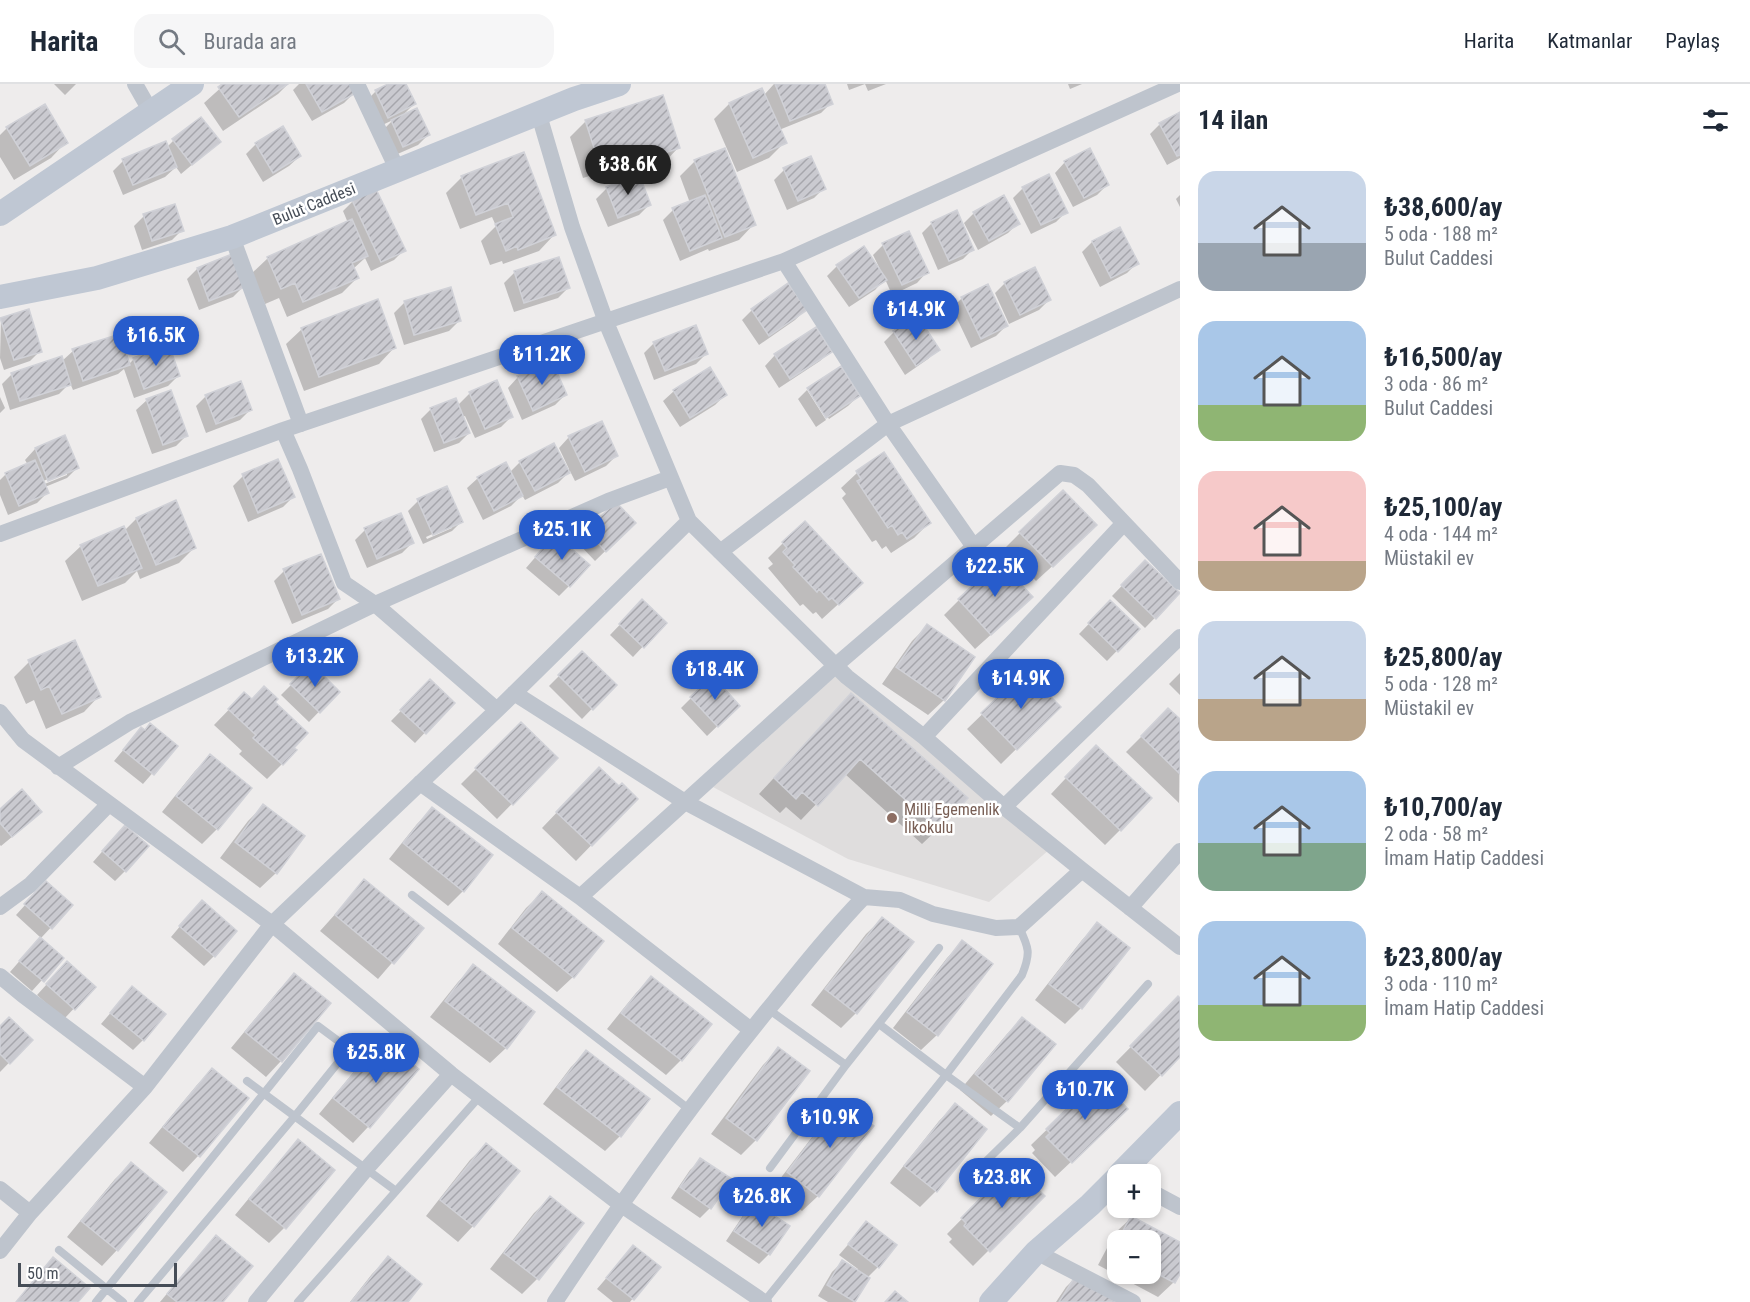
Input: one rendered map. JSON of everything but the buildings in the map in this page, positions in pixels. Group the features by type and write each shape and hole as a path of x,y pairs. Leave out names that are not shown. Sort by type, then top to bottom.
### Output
{"street":[{"path":"135,84 151,112"},
{"path":"2,206 192,84"},
{"path":"357,84 398,171"},
{"name":"Bulut Caddesi","path":"0,297 97,278 232,237 539,115 570,92 619,84"},
{"path":"0,534 283,430 784,261 1178,84"},
{"path":"539,115 572,227 606,322 689,521 847,677 924,737 1004,807 1180,947"},
{"path":"232,237 301,424"},
{"path":"784,261 888,424 974,547"},
{"path":"720,552 888,424 1180,289"},
{"path":"283,430 344,583 375,604 497,710"},
{"path":"580,897 836,666 1060,473 1074,475 1088,485 1180,582"},
{"path":"58,767 130,723 375,604 608,501 670,478"},
{"path":"0,1251 30,1213 145,1087 272,924 497,710 689,521"},
{"path":"924,737 1124,523"},
{"path":"1004,807 1180,638"},
{"path":"514,693 685,802 864,897 900,900 933,914 996,928 1019,927 1082,870"},
{"path":"0,712 23,740 272,924 451,1074 620,1204 764,1302"},
{"path":"420,783 580,897 751,1030"},
{"path":"0,907 30,885 109,804"},
{"path":"1130,908 1180,851"},
{"path":"555,1302 620,1204 751,1030 840,921 864,897"},
{"path":"0,976 145,1087"},
{"path":"256,1302 368,1168 451,1074"},
{"path":"1131,1164 1180,1113"},
{"path":"0,1188 30,1213"},
{"path":"991,1302 1036,1252 1107,1188"},
{"path":"1161,1197 1180,1207"},
{"path":"1036,1252 1133,1302"}],"lane":[{"path":"412,895 691,1110"},
{"path":"764,1302 1022,975 1029,959 1029,948 1019,927"},
{"path":"770,1168 846,1065 939,948"},
{"path":"976,1171 1020,1128 1148,984"},
{"path":"768,1009 846,1065"},
{"path":"879,1024 945,1075 1020,1128"},
{"path":"96,1302 318,1026 349,1049 138,1302"},
{"path":"247,1081 368,1168 396,1191"},
{"path":"298,1302 480,1096"},
{"path":"59,1250 123,1302"}],"shaded area":[{"name":"Milli Egemenlik İlkokulu","path":"839,673 1050,849 989,902 848,859 713,787"}],"place":[{"name":"Milli Egemenlik İlkokulu","path":"892,818"}]}
